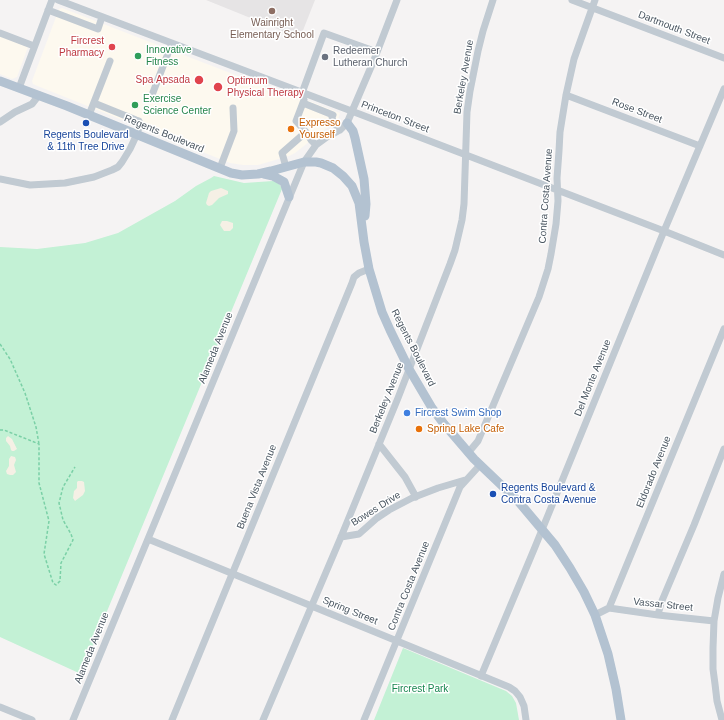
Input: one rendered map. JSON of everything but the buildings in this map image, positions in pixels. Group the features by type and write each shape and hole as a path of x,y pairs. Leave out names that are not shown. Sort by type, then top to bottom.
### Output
{"main road":[{"name":"Regents Boulevard","path":"0,81 231,172 242,175 258,174 271,172 304,162 321,163 338,172 348,181 352,186 359,203 369,269 382,312 409,369 444,424 468,453 518,501 555,544 570,568 595,615 614,677 621,720"},
{"path":"347,124 353,131 364,179 366,204 364,242"},
{"path":"258,174 273,176 284,182 289,197"}],"street":[{"path":"18,88 52,0"},
{"name":"Princeton Street","path":"58,0 304,94 353,111 724,255"},
{"name":"Alameda Avenue","path":"73,720 304,162 316,145 347,124 397,0"},
{"name":"Berkeley Avenue","path":"263,720 379,444 455,250 464,204 467,112 472,78 483,31 493,0"},
{"name":"Dartmouth Street","path":"572,0 724,58"},
{"name":"Contra Costa Avenue","path":"468,453 478,441 542,290 548,269 556,224 560,132 566,95 578,48 595,0"},
{"path":"48,10 98,29 102,17"},
{"path":"316,145 296,121 303,103 304,94 324,32 377,52"},
{"path":"0,33 34,46"},
{"path":"152,95 172,43"},
{"path":"89,115 110,61"},
{"name":"Del Monte Avenue","path":"481,676 724,89"},
{"path":"0,122 15,112 32,104 38,95"},
{"name":"Rose Street","path":"566,95 700,146"},
{"path":"0,179 30,185 65,183 94,177 118,167 137,134 140,124 136,120 94,103"},
{"path":"303,103 333,115 333,122 340,130"},
{"path":"220,168 234,131 233,108"},
{"path":"286,167 282,154 306,132"},
{"name":"Buena Vista Avenue","path":"172,720 354,277 369,269"},
{"name":"Eldorado Avenue","path":"609,608 724,329"},
{"path":"379,444 405,477 416,497"},
{"path":"658,615 661,603 724,450"},
{"name":"Contra Costa Avenue","path":"364,720 460,487 480,465"},
{"name":"Bowes Drive","path":"341,537 359,534 377,518 389,510 416,497 438,488 465,480"},
{"name":"Spring Street","path":"148,539 509,687 518,693 522,701 526,720"},
{"path":"722,720 717,701 713,669 714,621 724,574"},
{"path":"595,615 609,608"},
{"name":"Vassar Street","path":"609,608 714,621"},
{"path":"0,706 32,720"}],"path":[{"path":"0,344 10,360 25,393 36,427 39,444 39,483 49,521 44,554 53,584 56,585 60,581 61,563 73,540 63,520 59,503 63,487 75,467"},
{"path":"0,430 4,430 39,444"}],"shaded area":[{"name":"Wainright Elementary School","path":"206,0 315,0 300,38"},
{"path":"62,8 295,98 296,96 340,113 338,119 295,153 289,156 258,165 243,165 230,163 35,85 32,81 59,9"},
{"path":"0,36 28,47 17,77 12,79 0,74"}],"green space":[{"path":"214,176 244,183 273,181 277,182 282,189 81,674 0,637 0,247 37,249 85,243 118,233 175,201 196,186"},
{"name":"Fircrest Park","path":"403,648 506,691 512,696 516,703 519,720 374,720"}],"sand":[{"path":"221,188 228,191 228,194 219,198 212,205 207,205 206,203 209,193"},
{"path":"222,221 233,223 233,228 230,231 224,231 220,225"},
{"path":"8,436 12,439 17,449 14,451 11,450 6,441"},
{"path":"11,456 15,457 16,460 14,465 16,472 13,475 7,474 6,471 9,466 9,459"},
{"path":"78,481 84,482 85,491 83,495 75,501 73,498 74,491 77,488"}],"place":[{"name":"Wainright Elementary School","path":"272,11"},
{"name":"Fircrest Pharmacy","path":"112,47"},
{"name":"Innovative Fitness","path":"138,56"},
{"name":"Redeemer Lutheran Church","path":"325,57"},
{"name":"Spa Apsada","path":"199,80"},
{"name":"Optimum Physical Therapy","path":"218,87"},
{"name":"Exercise Science Center","path":"135,105"},
{"name":"Regents Boulevard & 11th Tree Drive","path":"86,123"},
{"name":"Expresso Yourself","path":"291,129"},
{"name":"Fircrest Swim Shop","path":"407,413"},
{"name":"Spring Lake Cafe","path":"419,429"},
{"name":"Regents Boulevard & Contra Costa Avenue","path":"493,494"}]}
